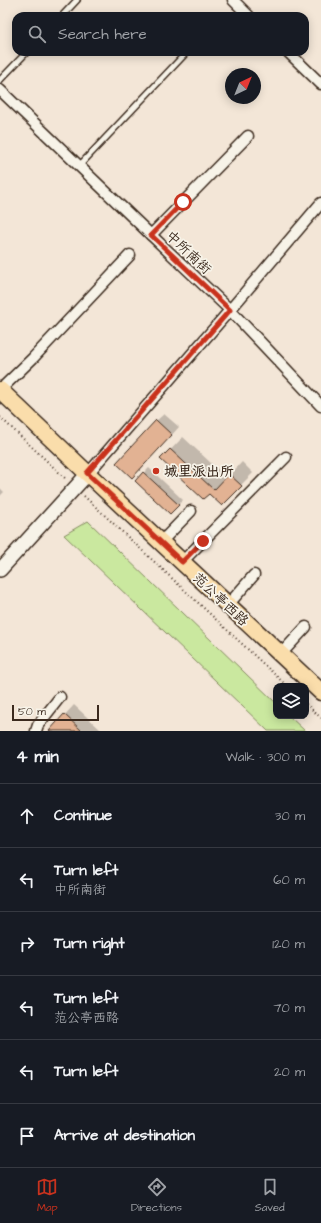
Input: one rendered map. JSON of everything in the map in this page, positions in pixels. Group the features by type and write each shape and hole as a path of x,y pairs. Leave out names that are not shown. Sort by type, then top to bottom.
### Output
{"main road":[{"name":"范公亭西路","path":"0,390 82,480 161,542 321,692"},
{"name":"范公亭西路","path":"0,400 82,480 299,683"},
{"path":"309,692 321,704"}],"street":[{"path":"234,1 246,12"},
{"path":"292,56 321,84"},
{"name":"中所南街","path":"0,90 230,310 321,406"},
{"path":"151,235 248,136"},
{"path":"0,570 82,480 321,203"},
{"path":"0,390 33,358 130,255"},
{"path":"182,562 286,457"},
{"path":"161,542 191,511"},
{"path":"228,605 254,575"},
{"path":"281,654 306,627"},
{"path":"36,731 38,725 60,697"}],"lane":[{"path":"66,12 77,0"},
{"path":"0,80 23,56"},
{"path":"79,166 183,56"}],"path":[{"path":"0,417 82,480 284,683"},
{"path":"309,707 321,718"}],"green space":[{"path":"88,521 273,700 273,719 292,719 305,731 268,731 64,535"}],"building":[{"path":"156,420 172,435 132,478 116,463"},
{"path":"170,449 214,490 229,474 242,486 222,506 209,494 203,499 160,459"},
{"path":"143,472 179,505 170,514 135,481"},
{"path":"64,714 82,731 49,731"}],"place":[{"name":"城里派出所","path":"156,471"}],"route":[{"path":"183,202 151,235 230,310 87,473 182,562 203,541"}]}
